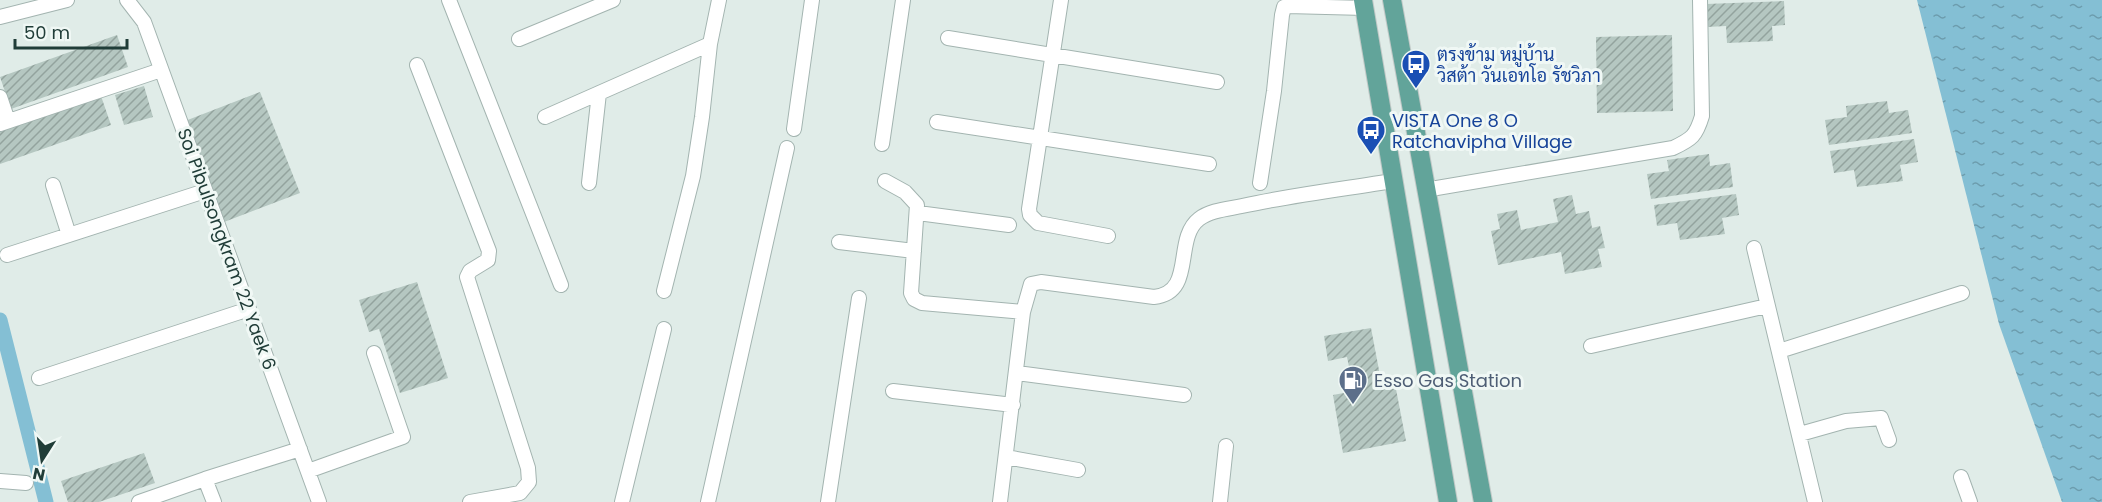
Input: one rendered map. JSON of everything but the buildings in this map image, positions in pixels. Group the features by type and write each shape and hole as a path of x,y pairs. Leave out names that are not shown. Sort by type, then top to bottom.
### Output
{"main road":[{"path":"1392,0 1483,502"},
{"path":"1364,4 1448,502"}],"street":[{"name":"Soi Pibulsongkram 22 Yaek 6","path":"127,0 144,22 320,502"},
{"path":"449,0 561,285"},
{"path":"519,39 613,0"},
{"path":"664,291 693,176 710,44 719,0"},
{"path":"794,129 812,0"},
{"path":"882,144 903,0"},
{"path":"1061,0 1029,208 1032,220 1038,224 1108,236"},
{"path":"1425,190 1673,148 1688,141 1697,132 1701,116 1700,0"},
{"path":"0,17 60,1"},
{"path":"1260,183 1284,8 1287,6 1364,4"},
{"path":"948,38 1217,82"},
{"path":"545,117 710,44"},
{"path":"417,65 489,251 488,260 470,271 467,277 528,468 529,482 520,493 470,502"},
{"path":"0,98 4,122 161,70"},
{"path":"589,183 599,93"},
{"path":"937,122 1209,164"},
{"path":"708,502 787,148"},
{"path":"885,181 914,200 918,213 911,293 914,298 922,303 1023,312"},
{"path":"1000,502 1023,312 1031,284 1041,282 1154,297 1164,296 1177,284 1189,232 1196,222 1207,214 1261,202 1393,181"},
{"path":"53,185 69,235"},
{"path":"7,255 205,190"},
{"path":"918,213 1009,225"},
{"path":"839,242 914,250"},
{"path":"1754,248 1815,502"},
{"path":"1779,351 1962,293"},
{"path":"828,502 859,298"},
{"path":"1591,346 1767,306"},
{"path":"39,378 249,309"},
{"path":"622,502 664,329"},
{"path":"308,471 403,437 374,353"},
{"path":"1017,373 1184,395"},
{"path":"893,391 1013,405"},
{"path":"1800,434 1846,421 1881,417 1889,440"},
{"path":"1220,502 1226,446"},
{"path":"139,502 205,478 300,449"},
{"path":"1006,457 1078,470"},
{"path":"1961,477 1970,502"},
{"path":"205,478 214,502"},
{"path":"0,481 26,483"}],"water":[{"path":"1917,0 2102,0 2102,502 2062,502 1999,324"}],"waterway":[{"path":"0,320 46,502"}],"place":[{"name":"ตรงข้าม หมู่บ้าน วิสต้า วันเอทโอ รัชวิภา","path":"1416,90"},
{"name":"VISTA One 8 O Ratchavipha Village","path":"1371,156"},
{"name":"Esso Gas Station","path":"1353,406"}]}
